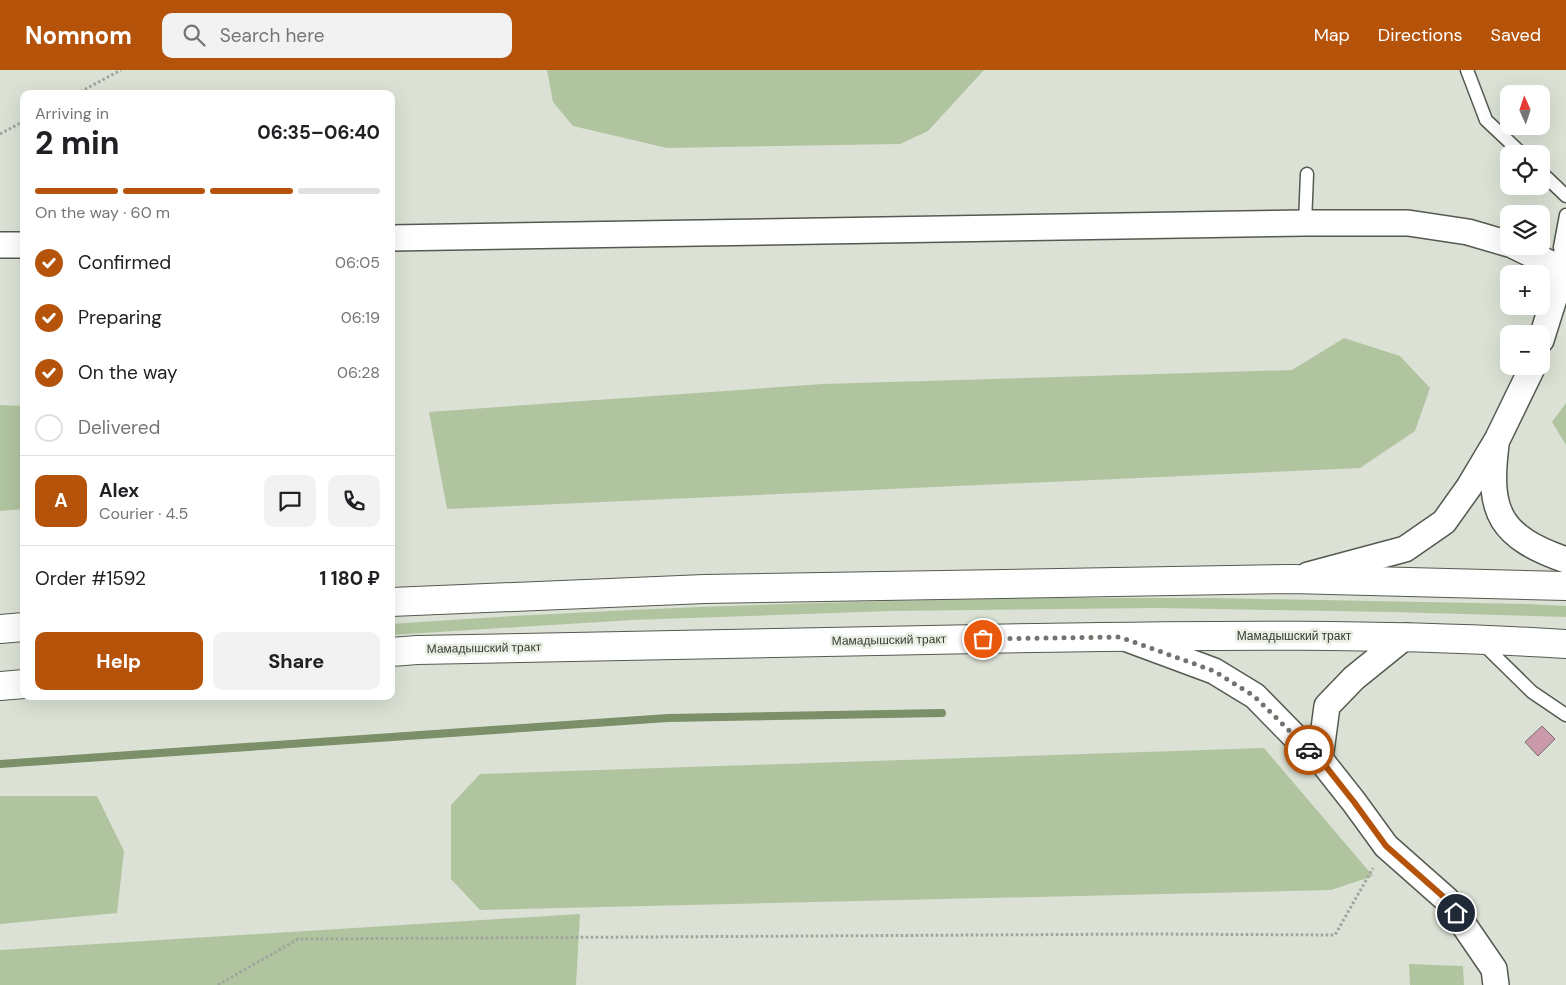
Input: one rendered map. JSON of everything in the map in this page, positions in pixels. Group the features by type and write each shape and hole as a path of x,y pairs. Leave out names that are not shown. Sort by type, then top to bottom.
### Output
{"main road":[{"path":"395,602 704,589 1291,580 1566,586"},
{"path":"0,629 20,628"},
{"name":"Мамадышский тракт","path":"395,652 746,642 1120,637 1406,636 1477,638 1566,644"},
{"path":"0,686 20,684"}],"street":[{"path":"395,238 1408,222 1468,232 1500,241"},
{"path":"0,245 20,245"},
{"path":"1532,255 1564,271 1546,325"},
{"path":"1291,580 1405,549 1444,522 1469,487 1497,440 1529,375"},
{"path":"1497,440 1493,469 1494,497 1502,518 1513,532 1527,544 1566,560"},
{"path":"1320,759 1327,706 1354,678 1406,636"},
{"path":"1120,637 1214,671 1254,696 1304,746 1320,759 1386,846 1446,899 1494,969 1496,985"}],"lane":[{"path":"1467,70 1486,120 1512,145"},
{"path":"1305,223 1307,174"},
{"path":"1550,181 1566,196"},
{"path":"1564,271 1560,247 1566,215"},
{"path":"1477,638 1532,692 1566,715"}],"path":[{"path":"83,90 120,70"},
{"path":"0,134 20,124"},
{"path":"218,985 298,939 1335,934 1386,846"}],"green space":[{"path":"547,70 984,70 928,131 900,144 667,148 573,126 553,102"},
{"path":"1344,338 1400,356 1430,388 1415,431 1360,468 447,509 429,412 822,384 1292,370"},
{"path":"1566,403 1566,445 1552,422"},
{"path":"0,405 20,406 20,509 0,511"},
{"path":"1211,598 1528,604 1566,606 1566,617 1157,608 892,611 632,620 395,635 395,624 474,618 890,601"},
{"path":"1264,748 1373,876 1331,890 480,910 451,879 451,805 480,774"},
{"path":"0,796 97,796 124,851 117,913 0,924"},
{"path":"580,914 576,985 0,985 0,950"},
{"path":"1409,964 1463,966 1464,985 1410,985"}],"building":[{"path":"1542,726 1555,739 1538,756 1525,742"}],"waterway":[{"path":"0,764 668,718 942,713"}],"way so far":[{"path":"983,639 1120,637 1214,671 1254,696 1309,750"}],"route":[{"path":"1309,750 1320,759 1386,846 1446,899 1456,913"}]}
